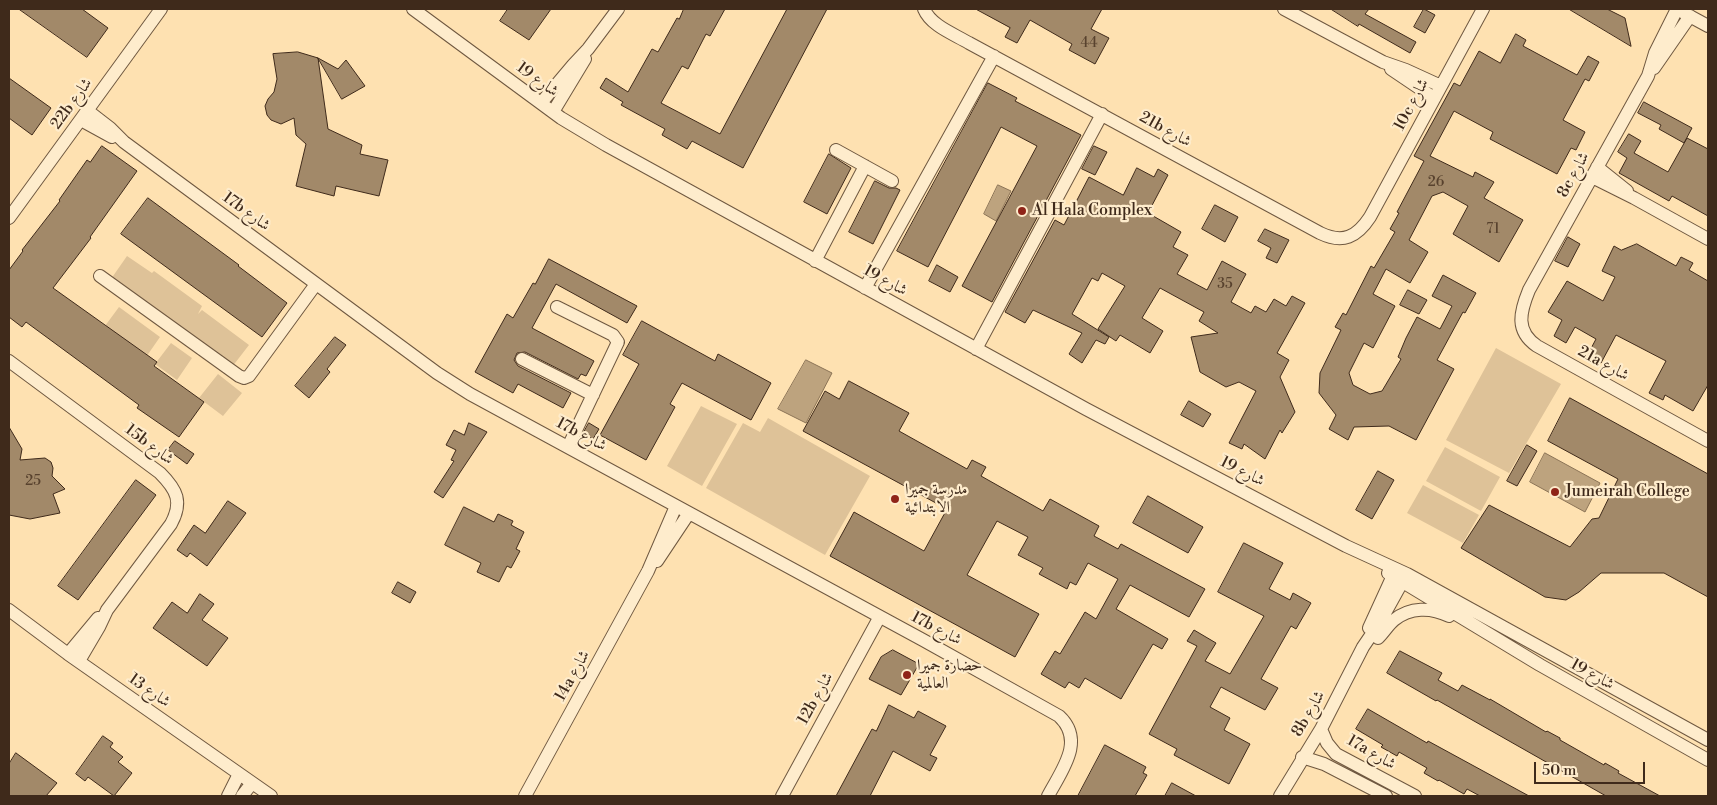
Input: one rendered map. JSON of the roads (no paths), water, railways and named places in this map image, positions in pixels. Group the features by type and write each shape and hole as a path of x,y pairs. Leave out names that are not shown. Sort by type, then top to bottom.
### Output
{"street":[{"name":"22b شارع","path":"9,218 161,9"},
{"name":"شارع 19","path":"413,9 553,112 606,145 1161,449 1235,486 1708,740"},
{"path":"541,103 588,49 618,9"},
{"name":"21b شارع","path":"924,9 930,18 942,27 1327,236 1343,239 1352,236 1359,231 1370,217"},
{"path":"1284,9 1383,62 1441,86"},
{"name":"10c شارع","path":"1370,217 1483,9"},
{"path":"1677,9 1708,26"},
{"name":"8c شارع","path":"1529,290 1648,76 1677,9"},
{"name":"8c شارع","path":"1648,76 1662,59 1690,16"},
{"path":"553,112 579,71 588,49"},
{"path":"865,288 994,56"},
{"path":"1383,62 1434,98"},
{"path":"976,349 1102,114"},
{"name":"17b شارع","path":"84,116 110,128 124,142 453,383 488,404 1051,712 1064,721 1071,736 1072,745 1070,754 1048,796"},
{"path":"836,150 892,181"},
{"path":"815,261 865,166"},
{"path":"1594,172 1634,198 1708,239"},
{"path":"100,276 244,378 249,376 316,284"},
{"name":"21a شارع","path":"1529,290 1524,305 1522,322 1523,332 1529,340 1708,442"},
{"path":"557,307 613,335 617,339 618,344 568,447"},
{"path":"522,359 593,395"},
{"name":"15b شارع","path":"9,361 160,473 174,487 177,496 178,506 176,515 107,610 93,623 74,658"},
{"name":"14a شارع","path":"525,796 648,570 676,506"},
{"name":"14a شارع","path":"648,570 661,556 689,513"},
{"name":"شارع 19","path":"1400,575 1481,630 1708,760"},
{"name":"8b شارع","path":"1280,796 1302,757 1321,729 1363,647 1372,620 1400,575"},
{"name":"شارع 13","path":"9,610 74,658 271,796"},
{"path":"1363,647 1378,638 1400,616 1420,610 1440,612 1481,630"},
{"name":"12b شارع","path":"782,796 879,618"},
{"name":"17a شارع","path":"1321,729 1327,743 1336,754 1415,796"},
{"name":"17a شارع","path":"1302,757 1324,764 1386,796"},
{"path":"228,796 240,774"},
{"path":"242,796 252,783"}],"place":[{"name":"Al Hala Complex","path":"1022,211"},
{"name":"Jumeirah College","path":"1555,492"},
{"name":"مدرسة جميرا الابتدائية","path":"895,499"},
{"name":"حضارة جميرا العالمية","path":"907,675"}]}
